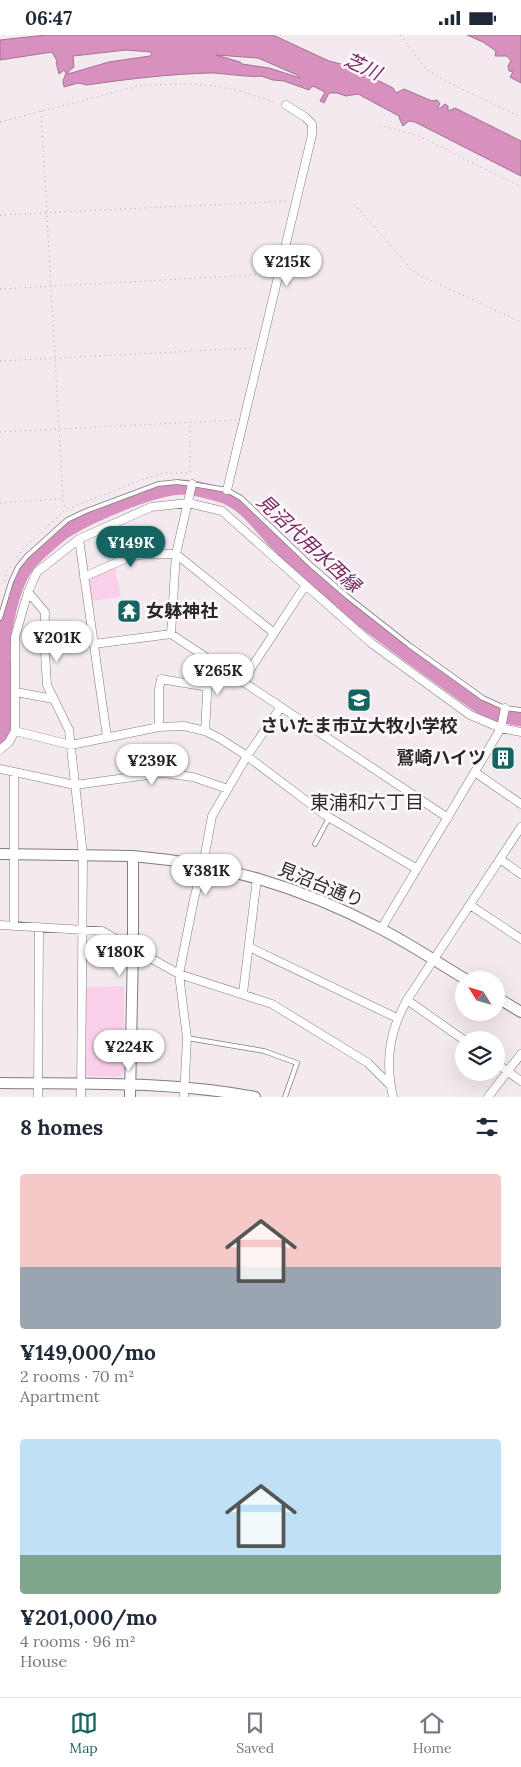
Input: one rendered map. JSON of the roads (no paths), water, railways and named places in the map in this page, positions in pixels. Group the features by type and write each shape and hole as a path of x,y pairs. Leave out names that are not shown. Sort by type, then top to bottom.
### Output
{"street":[{"path":"227,490 312,135 312,124 305,117 286,105"},
{"path":"171,634 176,554 192,484"},
{"path":"0,750 9,742 15,731 15,637 28,592 37,572 79,539 151,507 188,503 222,511 371,643 470,715 521,732"},
{"path":"79,539 107,737"},
{"path":"84,577 128,557 145,554 176,554 274,633"},
{"path":"242,682 305,586"},
{"path":"28,592 45,612 44,636 47,685 69,730 76,785 82,855 81,1097"},
{"path":"94,644 171,634 448,818"},
{"path":"205,731 210,660"},
{"path":"159,727 158,689 160,679 208,687"},
{"path":"16,692 53,699"},
{"path":"184,1092 187,1037 179,974 212,816 248,756 281,707"},
{"path":"381,929 476,773 502,725 505,708"},
{"path":"15,731 71,745 159,727 184,726 205,731 219,737 248,756 277,780 330,818 417,869"},
{"path":"0,769 76,785 162,773 192,777 228,789"},
{"path":"14,772 14,926"},
{"path":"476,773 521,804"},
{"path":"393,1097 390,1085 389,1061 390,1045 397,1018 521,827"},
{"name":"見沼台通り","path":"0,854 133,856 203,865 278,883 321,900 381,929 455,973"},
{"path":"130,1097 133,856"},
{"path":"500,859 521,873"},
{"path":"243,993 258,878"},
{"path":"470,905 521,939"},
{"path":"0,925 102,931 179,974 243,993 272,1004 368,1063 390,1085"},
{"path":"38,1097 39,927"},
{"path":"249,947 397,1018"},
{"path":"407,1001 455,1034"},
{"path":"505,1002 521,1012"},
{"path":"488,1097 521,1055"},
{"path":"505,1069 521,1081"},
{"path":"0,1083 130,1085 184,1092 255,1097"}],"lane":[{"path":"0,618 11,582 18,567 27,556 67,520 86,511 158,485 177,482 227,490 241,498 311,565 348,597 409,645 483,698 505,708 521,710"},
{"path":"315,844 330,818"},
{"path":"187,1037 264,1051 297,1063 285,1097"}],"waterway":[{"name":"見沼代用水西縁","path":"0,736 4,728 7,709 3,658 6,623 17,584 28,564 59,535 79,523 107,509 140,497 169,488 181,487 220,494 239,504 313,579 374,629 484,709 495,714 521,719"}],"place":[{"name":"女躰神社","path":"129,611"},
{"name":"さいたま市立大牧小学校","path":"359,700"},
{"name":"鷲崎ハイツ","path":"503,758"}],"district":[{"name":"東浦和六丁目","path":"367,802"}],"water label":[{"name":"芝川","path":"363,66"}]}
